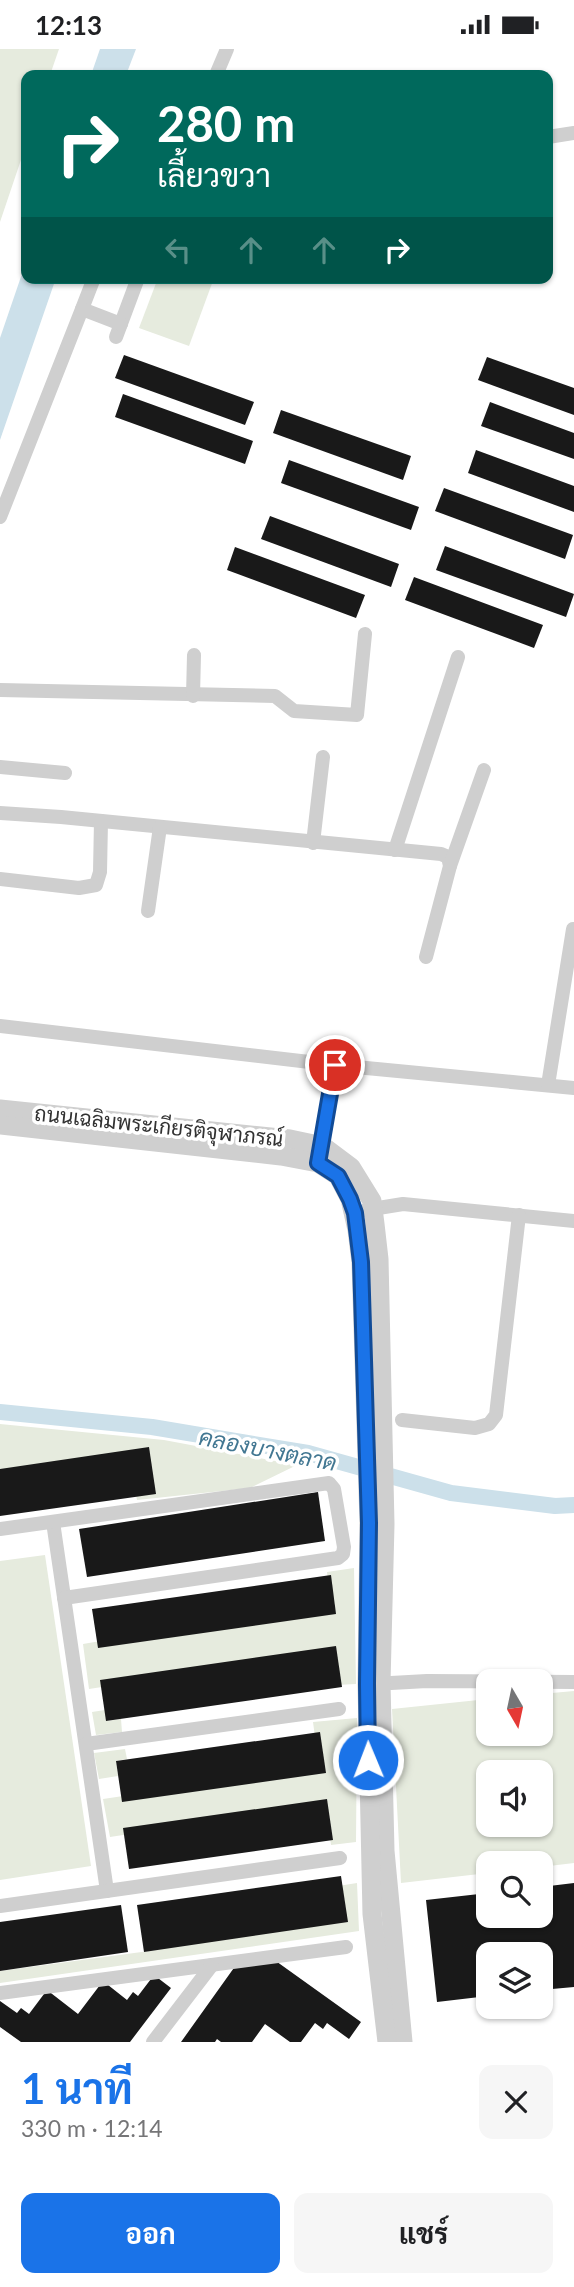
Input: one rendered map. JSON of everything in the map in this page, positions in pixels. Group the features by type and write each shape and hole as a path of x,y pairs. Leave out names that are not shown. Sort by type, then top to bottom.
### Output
{"street":[{"path":"218,70 226,49"},
{"path":"553,136 574,133"},
{"path":"0,517 92,284"},
{"path":"82,309 118,331 136,284"},
{"path":"0,690 275,696 294,711 357,715 365,634"},
{"path":"193,696 194,655"},
{"path":"396,850 458,657"},
{"path":"313,843 323,757"},
{"path":"0,767 65,773"},
{"path":"426,957 450,866 484,770"},
{"path":"0,813 441,855 448,857 450,866"},
{"path":"0,879 91,887 98,881 100,872 102,821"},
{"path":"148,911 160,827"},
{"path":"548,1085 573,929"},
{"path":"0,1026 335,1065 574,1088"},
{"path":"335,1065 321,1154 338,1176 350,1199 364,1211"},
{"name":"ถนนเฉลิมพระเกียรติจุฬาภรณ์","path":"0,1109 290,1139 321,1154"},
{"name":"ถนนเฉลิมพระเกียรติจุฬาภรณ์","path":"0,1125 281,1156 321,1154"},
{"path":"364,1211 403,1204 574,1221"},
{"path":"364,1211 361,1262 373,1411 377,1523 372,1914 387,2042"},
{"path":"402,1420 475,1428 489,1424 496,1415 519,1215"},
{"path":"0,1529 329,1483 334,1489 344,1547 343,1555 338,1558 64,1598"},
{"path":"53,1522 107,1891"},
{"path":"374,1684 453,1681 574,1682"},
{"path":"374,1684 385,1851 403,2042"},
{"path":"86,1744 339,1709"},
{"path":"0,1906 340,1859"},
{"path":"0,1993 346,1947"},
{"path":"153,2042 212,1965"}],"shaded area":[{"path":"0,49 59,49 52,70 21,70 21,160 0,222"},
{"path":"156,284 212,284 189,346 139,328"},
{"path":"0,1424 164,1440 297,1465 250,1488 137,1500 129,1457 0,1473"},
{"path":"45,1555 91,1866 0,1880 0,1561"},
{"path":"354,1568 356,1684 336,1685 330,1652 89,1689 83,1644 330,1602 327,1572"},
{"path":"574,1691 574,1863 553,1866 553,1851 476,1851 476,1874 401,1883 392,1709 476,1700 476,1747 553,1747 553,1693"},
{"path":"105,1710 107,1721 121,1719 122,1732 96,1735 92,1712"},
{"path":"357,1718 356,1842 331,1845 325,1804 110,1837 103,1799 319,1767 313,1722"},
{"path":"125,1749 127,1759 116,1761 118,1776 99,1779 94,1753"},
{"path":"357,1883 359,1931 0,1983 0,1971 149,1951 143,1917"}],"water":[{"path":"100,49 136,49 128,70 93,70"},
{"path":"21,277 21,284 54,284 0,440 0,338"}],"building":[{"path":"124,355 254,402 245,425 115,378"},
{"path":"487,357 574,388 574,415 478,380"},
{"path":"123,394 253,441 245,464 115,417"},
{"path":"490,402 574,433 574,459 481,426"},
{"path":"281,410 411,456 403,480 273,433"},
{"path":"476,450 574,486 574,512 468,473"},
{"path":"289,460 419,507 411,530 281,483"},
{"path":"444,488 573,535 565,559 435,511"},
{"path":"270,516 399,564 391,587 261,539"},
{"path":"445,546 574,594 566,617 436,570"},
{"path":"235,547 365,595 356,618 227,570"},
{"path":"414,577 543,625 534,648 405,600"},
{"path":"149,1447 156,1494 0,1516 0,1469"},
{"path":"318,1492 325,1541 87,1577 79,1529"},
{"path":"331,1575 336,1614 98,1648 92,1609"},
{"path":"336,1646 342,1687 106,1721 100,1680"},
{"path":"320,1732 326,1773 122,1802 116,1761"},
{"path":"327,1799 333,1840 129,1869 123,1828"},
{"path":"341,1876 348,1922 144,1952 137,1905"},
{"path":"574,1883 574,1987 553,1989 553,1942 476,1942 476,1997 437,2002 426,1900 476,1894 476,1928 553,1928 553,1886"},
{"path":"121,1905 128,1952 0,1971 0,1922"},
{"path":"273,1959 361,2022 349,2039 327,2023 323,2029 315,2023 301,2042 290,2042 265,2024 252,2042 221,2042 217,2039 215,2042 181,2042 236,1965"},
{"path":"154,1975 171,1988 130,2042 21,2042 0,2027 0,2001 17,2013 21,2008 29,2014 47,1990 78,2014 103,1981 127,2000 133,1992 138,1996"}],"waterway":[{"name":"คลองบางตลาด","path":"0,1412 152,1427 308,1453 451,1493 555,1506 574,1505"}],"route":[{"path":"335,1065 318,1163 338,1176 350,1199 355,1213 361,1262 369,1523 368,1760"}]}
